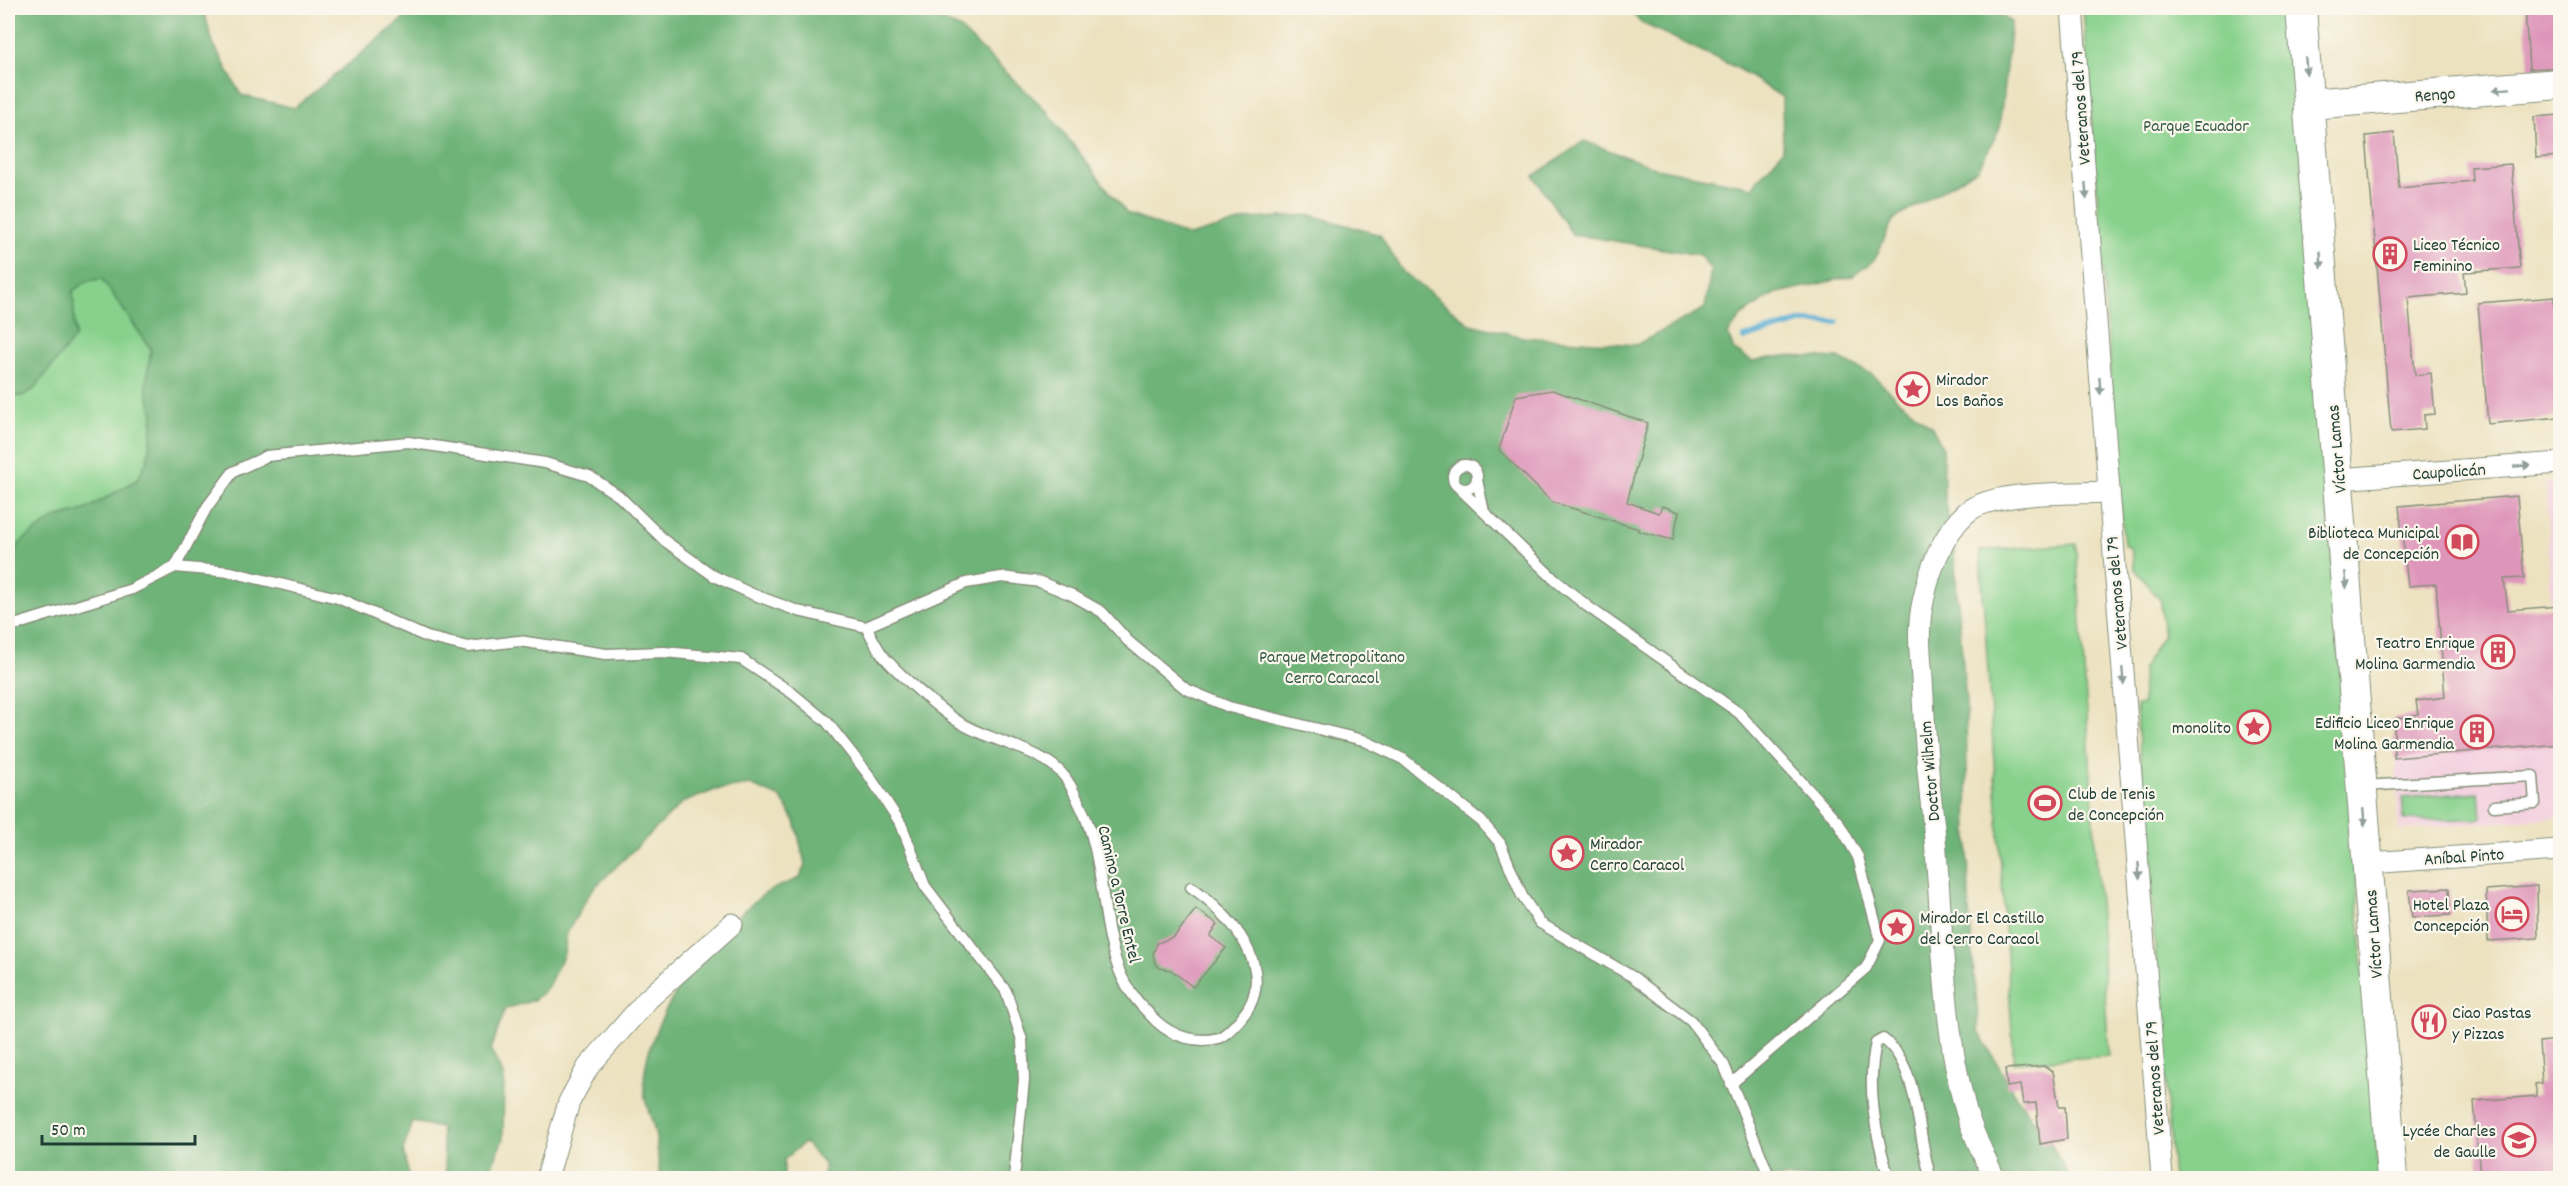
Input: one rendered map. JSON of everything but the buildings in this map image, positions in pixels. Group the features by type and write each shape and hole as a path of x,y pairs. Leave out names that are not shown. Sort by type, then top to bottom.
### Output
{"main road":[{"name":"Víctor Lamas","path":"2301,8 2392,1179"},
{"name":"Rengo","path":"2309,104 2560,84"}],"street":[{"name":"Veteranos del 79","path":"2072,8 2107,492 2162,1179"},
{"name":"Caupolicán","path":"2338,479 2560,463"},
{"name":"Doctor Wilhelm","path":"1994,1179 1965,1109 1946,980 1938,868 1925,746 1919,629 1923,602 1933,565 1951,531 1966,513 1982,502 2003,498 2107,492"},
{"name":"Aníbal Pinto","path":"2368,863 2560,850"},
{"path":"548,1179 569,1102 588,1067 648,999 732,924"}],"lane":[{"path":"175,567 207,507 233,472 267,456 408,442 545,463 589,477 619,496 665,541 714,576 752,594 798,611 866,627 966,583 1002,577 1040,582 1072,595 1102,612 1128,641 1186,689 1229,707 1363,740 1403,759 1481,822 1500,843 1522,896 1540,923 1633,976 1691,1021 1724,1065 1770,1179"},
{"path":"1485,513 1475,469 1470,465 1457,466 1453,472 1453,481 1459,488 1485,513 1555,580 1587,606 1738,713 1838,822 1858,857 1880,940 1866,968 1731,1084"},
{"path":"1459,488 1472,487 1477,480"},
{"path":"8,627 132,590 175,567 231,572 338,598 427,637 468,647 519,641 606,654 664,652 741,659 792,693 826,722 868,774 901,824 925,886 1006,991 1022,1040 1024,1080 1014,1179"},
{"name":"Camino a Torre Entel","path":"866,627 883,656 955,720 984,736 1043,758 1064,775 1081,806 1092,840 1119,970 1135,999 1162,1027 1179,1038 1219,1038 1246,1012 1254,993 1255,967 1247,947 1230,921 1211,900 1191,887"},
{"path":"2362,786 2532,776 2535,804 2493,806"},
{"path":"1888,1179 1880,1150 1872,1069 1876,1043 1883,1039 1891,1044 1903,1066 1916,1106 1931,1179"}],"shaded area":[{"path":"2560,482 2560,817 2399,830 2394,719 2418,714 2416,701 2455,696 2551,607 2546,483"}],"green space":[{"name":"Parque Metropolitano Cerro Caracol","path":"8,8 203,8 213,43 241,95 294,108 417,8 913,8 959,28 1045,109 1127,214 1189,236 1250,219 1311,215 1380,235 1403,272 1470,324 1523,337 1636,345 1705,308 1711,270 1700,255 1572,234 1534,176 1584,141 1656,168 1752,187 1783,150 1782,97 1737,68 1640,22 1628,8 1991,9 2011,22 1999,130 1978,169 1893,220 1875,259 1853,276 1774,294 1742,315 1728,334 1734,350 1752,361 1784,356 1838,358 1873,375 1896,398 1932,427 1943,449 1944,491 1954,553 1966,703 1969,911 1979,1032 2017,1098 2048,1139 2070,1178 824,1178 824,1164 804,1142 784,1160 784,1178 660,1178 653,1123 644,1094 646,1063 654,1035 683,981 722,932 767,892 800,878 805,864 795,821 781,798 750,785 715,790 682,803 591,891 567,933 564,954 547,988 534,1000 505,1009 491,1050 504,1077 503,1139 487,1178 454,1178 446,1173 441,1128 413,1122 403,1150 409,1178 8,1178 8,558 23,540 55,518 85,510 137,480 147,461 153,414 146,387 151,349 102,279 87,281 73,291 75,337 33,390 22,396 8,396"},
{"name":"Parque Ecuador","path":"2083,8 2290,8 2379,1178 2173,1178 2136,706 2143,703 2142,669 2163,635 2161,601 2134,568 2131,548 2124,545"},
{"path":"102,279 151,349 146,387 153,414 147,461 137,480 85,510 55,518 8,558 8,396 22,396 33,390 75,337 73,291 87,281"},
{"name":"Club de Tenis de Concepción","path":"2076,544 2109,1056 2014,1062 1980,551"},
{"path":"2479,792 2481,819 2404,820 2402,798"}],"waterway":[{"path":"1744,338 1800,322 1837,322"}],"place":[{"name":"Liceo Técnico Feminino","path":"2390,254"},
{"name":"Mirador Los Baños","path":"1913,389"},
{"name":"Biblioteca Municipal de Concepción","path":"2462,542"},
{"name":"Teatro Enrique Molina Garmendia","path":"2498,652"},
{"name":"monolito","path":"2254,727"},
{"name":"Edificio Liceo Enrique Molina Garmendia","path":"2477,732"},
{"name":"Club de Tenis de Concepción","path":"2045,803"},
{"name":"Mirador Cerro Caracol","path":"1567,853"},
{"name":"Hotel Plaza Concepción","path":"2512,914"},
{"name":"Mirador El Castillo del Cerro Caracol","path":"1897,927"},
{"name":"Ciao Pastas y Pizzas","path":"2429,1022"},
{"name":"Lycée Charles de Gaulle","path":"2519,1140"}]}
